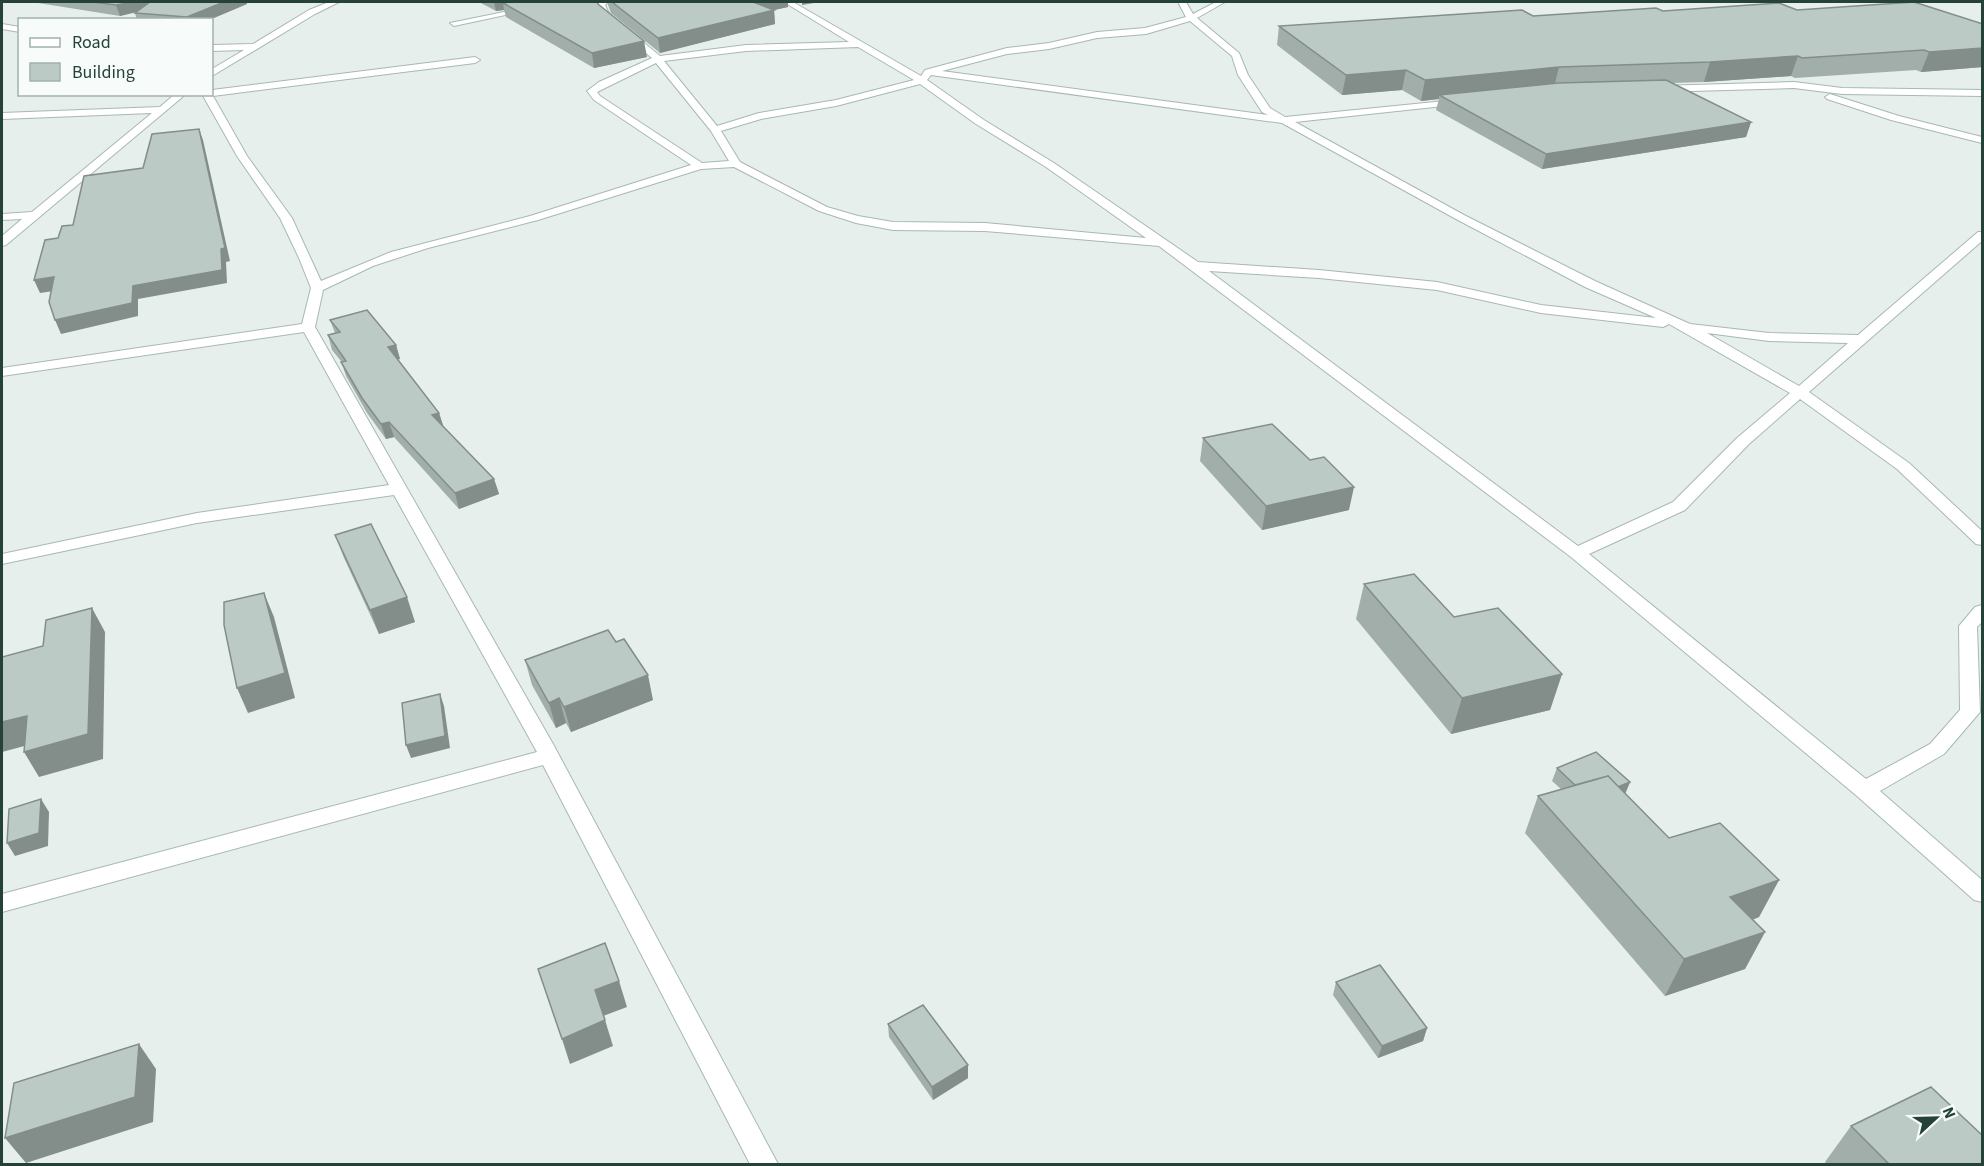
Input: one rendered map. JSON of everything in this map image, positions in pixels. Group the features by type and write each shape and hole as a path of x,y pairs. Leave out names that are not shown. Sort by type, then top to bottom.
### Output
{"street":[{"path":"213,72 312,12 335,2"},
{"path":"454,23 562,2"},
{"path":"604,2 601,5 605,15 658,59 715,130 736,164"},
{"path":"788,2 860,44 925,76 980,122 1050,165 1195,266 1577,553 1865,790 1983,893"},
{"path":"1182,2 1191,18 1236,55 1243,75 1266,110 1460,217 1570,274 1683,325 1800,393 1903,466 1983,540"},
{"path":"715,130 759,116 836,103 1007,51 1049,46 1097,35 1146,30 1191,18 1221,2"},
{"path":"2,27 18,30"},
{"path":"700,166 597,99 592,91 602,84 658,59 746,48 860,44"},
{"path":"213,48 255,47"},
{"path":"213,93 475,60"},
{"path":"925,76 1281,120 1471,100"},
{"path":"1794,85 1895,118 1983,140"},
{"path":"1646,89 1794,85 1818,90 1983,93"},
{"path":"2,242 180,96"},
{"path":"208,96 242,156 286,218 317,288 308,327 549,756 764,1164"},
{"path":"2,116 162,110"},
{"path":"317,288 377,259 538,217 700,166 736,164 823,209 865,221 893,226 985,227 1123,238 1161,244"},
{"path":"2,217 35,215"},
{"path":"1577,553 1679,506 1743,441 1983,236"},
{"path":"1195,266 1319,274 1437,286 1541,309 1769,337 1860,339"},
{"path":"2,372 308,327"},
{"path":"2,560 197,518 399,489"},
{"path":"1865,790 1937,749 1970,712 1968,626 1983,611"},
{"path":"2,903 549,756"}],"building":[{"path":"93,2 133,2 116,5"},
{"path":"150,2 224,2 187,17 135,13"},
{"path":"597,2 644,41 592,53 503,3"},
{"path":"612,2 753,2 774,10 658,38"},
{"path":"1914,2 1983,24 1983,48 1802,58 1798,56 1710,62 1559,67 1425,80 1406,70 1346,75 1279,26 1522,10 1533,16 1656,8 1663,11 1779,3 1797,10"},
{"path":"1666,80 1751,122 1546,154 1439,95 1558,83"},
{"path":"199,129 225,248 221,249 222,270 133,286 132,303 55,320 49,302 54,277 34,280 45,240 58,238 62,226 73,225 84,176 143,168 152,134"},
{"path":"367,310 396,345 388,347 439,413 432,415 494,479 455,493 389,422 381,424 362,398 341,362 346,361 328,335 340,332 330,320"},
{"path":"1272,424 1310,460 1324,457 1354,487 1266,506 1203,438"},
{"path":"371,524 407,597 370,610 335,535"},
{"path":"1414,574 1454,617 1498,608 1562,674 1462,698 1364,584"},
{"path":"264,593 285,673 237,688 224,625 224,602"},
{"path":"92,608 88,734 24,752 27,716 2,722 2,657 43,646 46,620"},
{"path":"608,630 616,642 624,639 648,675 564,707 559,698 549,703 525,660"},
{"path":"440,694 445,736 406,745 402,703"},
{"path":"1596,752 1630,782 1618,787 1608,776 1575,785 1557,768"},
{"path":"1608,776 1669,838 1720,823 1779,880 1730,897 1765,932 1684,959 1538,796"},
{"path":"41,799 39,833 7,843 9,809"},
{"path":"605,943 619,981 595,990 605,1020 562,1039 538,969"},
{"path":"1380,965 1427,1028 1382,1046 1336,982"},
{"path":"923,1005 968,1065 932,1087 888,1024"},
{"path":"139,1044 135,1097 5,1138 14,1083"},
{"path":"1931,1087 1983,1136 1983,1164 1889,1164 1851,1126"}]}
